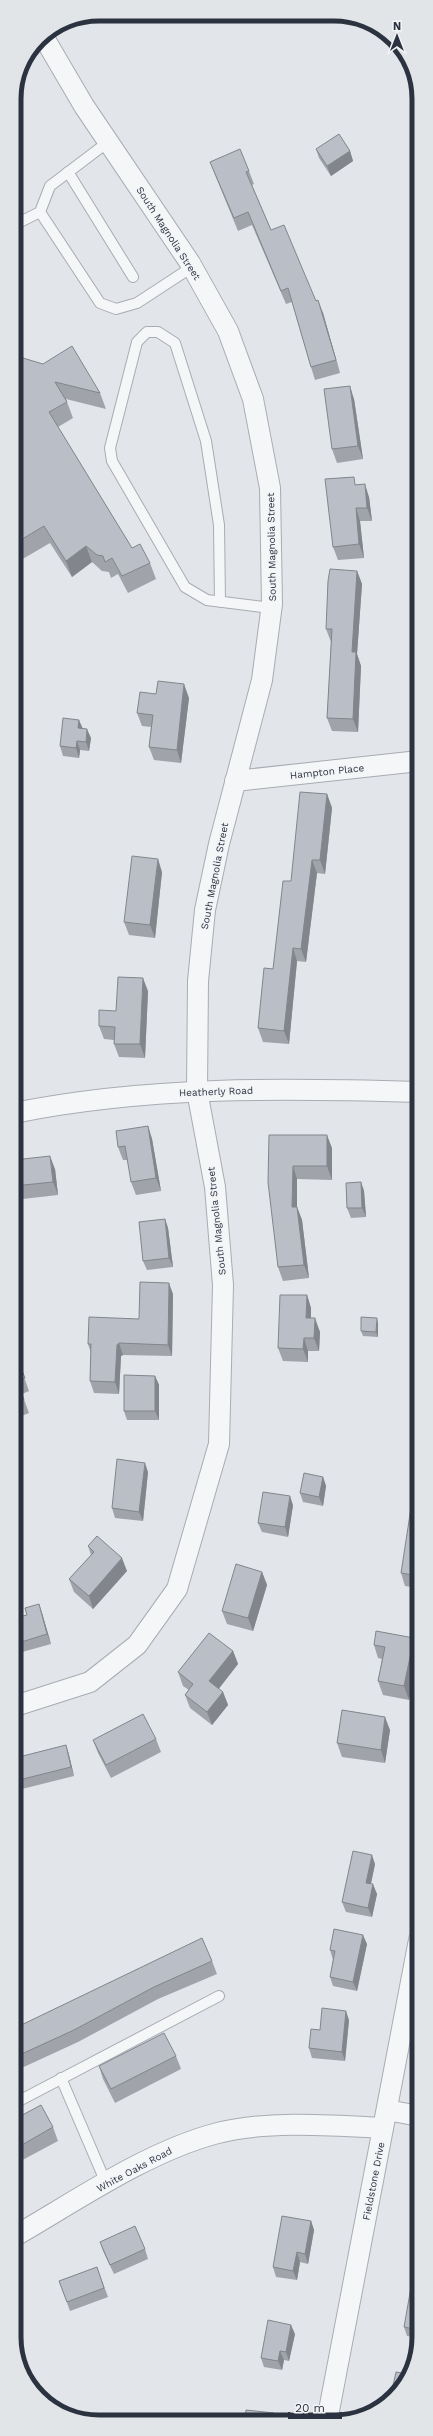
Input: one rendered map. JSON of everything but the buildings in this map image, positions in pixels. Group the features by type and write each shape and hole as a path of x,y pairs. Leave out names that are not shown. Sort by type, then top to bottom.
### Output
{"street":[{"name":"South Magnolia Street","path":"21,1704 90,1682 137,1645 177,1589 219,1444 222,1398 223,1285 215,1187 197,1091 198,980 206,910 219,844 262,680 271,608 273,555 270,488 253,399 228,331 192,267 84,106 46,42"},
{"name":"Hampton Place","path":"236,780 412,762"},
{"name":"Heatherly Road","path":"21,1113 107,1099 197,1091 329,1089 412,1092"},
{"name":"Fieldstone Drive","path":"328,2415 412,1977"},
{"name":"White Oaks Road","path":"21,2233 106,2183 172,2148 215,2133 264,2127 315,2125 412,2117"}],"lane":[{"path":"21,222 40,212 50,186 108,142"},
{"path":"68,172 133,277"},
{"path":"40,212 100,303 116,310 137,303 192,267"},
{"path":"220,602 219,526 206,441 175,343 158,332 147,332 137,342 110,448 112,461 185,587 207,600 220,602 271,608"},
{"path":"21,2100 219,1996"},
{"path":"61,2078 106,2183"}]}
